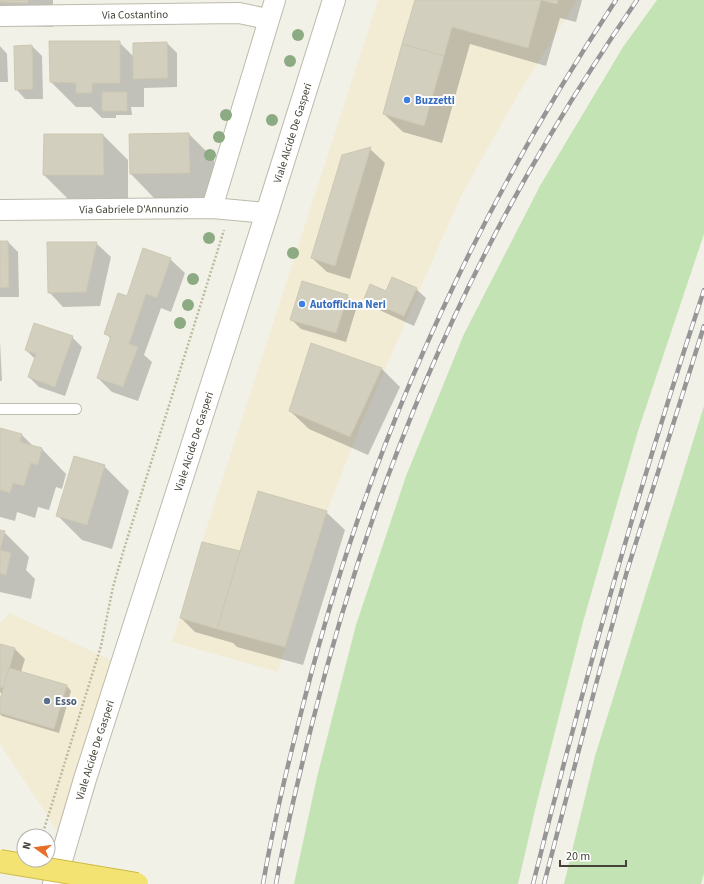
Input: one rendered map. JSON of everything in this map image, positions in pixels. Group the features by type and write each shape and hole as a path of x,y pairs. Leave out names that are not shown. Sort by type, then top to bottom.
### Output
{"highway":[{"path":"0,861 137,884"}],"street":[{"path":"221,208 258,54 262,12 274,0"},
{"name":"Viale Alcide De Gasperi","path":"54,884 88,772 334,0"},
{"name":"Via Costantino","path":"0,16 262,12"},
{"name":"Via Gabriele D'Annunzio","path":"0,210 221,208 267,213"}],"lane":[{"path":"0,409 76,409"}],"path":[{"path":"44,828 101,646 112,587 221,208"}],"shaded area":[{"path":"378,0 577,0 519,93 461,196 358,432 327,511 278,672 172,642 202,542"},
{"path":"10,613 115,662 59,833 0,744 0,623"}],"green space":[{"path":"657,0 704,0 704,234 638,431 583,622 535,810 518,884 294,884 317,777 356,625 406,476 464,334 541,184 623,47"},
{"path":"704,406 704,873 701,884 564,884 595,756"}],"building":[{"path":"0,0 28,0 28,3 0,2"},
{"path":"415,0 541,0 528,48 452,27 444,56 402,44"},
{"path":"541,0 558,0 557,4"},
{"path":"49,41 120,41 120,83 92,83 92,93 76,93 76,83 50,82"},
{"path":"167,42 168,78 133,79 133,43"},
{"path":"402,44 444,56 424,126 383,114"},
{"path":"32,45 33,89 15,90 14,46"},
{"path":"102,92 127,92 127,111 102,111"},
{"path":"189,133 190,173 130,174 129,134"},
{"path":"44,134 103,134 104,175 43,175"},
{"path":"371,147 335,266 311,258 342,155"},
{"path":"0,241 8,241 9,287 0,288"},
{"path":"47,242 97,242 86,292 48,293"},
{"path":"143,248 171,258 157,298 146,294 129,344 138,347 123,387 97,378 111,336 104,334 118,293 127,296"},
{"path":"392,277 417,288 404,316 364,299 370,284 386,291"},
{"path":"302,281 348,295 336,333 290,320"},
{"path":"34,323 73,336 55,387 28,377 36,354 25,350"},
{"path":"311,343 382,368 350,437 289,411"},
{"path":"0,428 22,434 20,442 42,448 38,465 31,463 24,486 13,483 10,493 0,490"},
{"path":"74,456 105,465 87,525 56,516"},
{"path":"258,491 327,511 285,647 217,629"},
{"path":"0,530 5,531 0,550"},
{"path":"202,542 240,551 217,629 180,618"},
{"path":"0,550 11,553 6,575 0,573"},
{"path":"0,644 15,648 4,688 0,687"},
{"path":"9,668 67,685 54,729 0,713 0,700"}],"railway":[{"path":"263,884 287,767 324,626 356,525 408,388 437,321 469,254 503,189 576,62 616,0"},
{"path":"276,884 283,845 331,651 380,498 409,422 440,348 474,275 511,204 551,134 637,0"},
{"path":"533,884 572,734 613,586 657,437 704,290"},
{"path":"544,884 627,571 704,326"}],"place":[{"name":"Buzzetti","path":"407,100"},
{"name":"Autofficina Neri","path":"302,304"},
{"name":"Esso","path":"47,701"}]}
